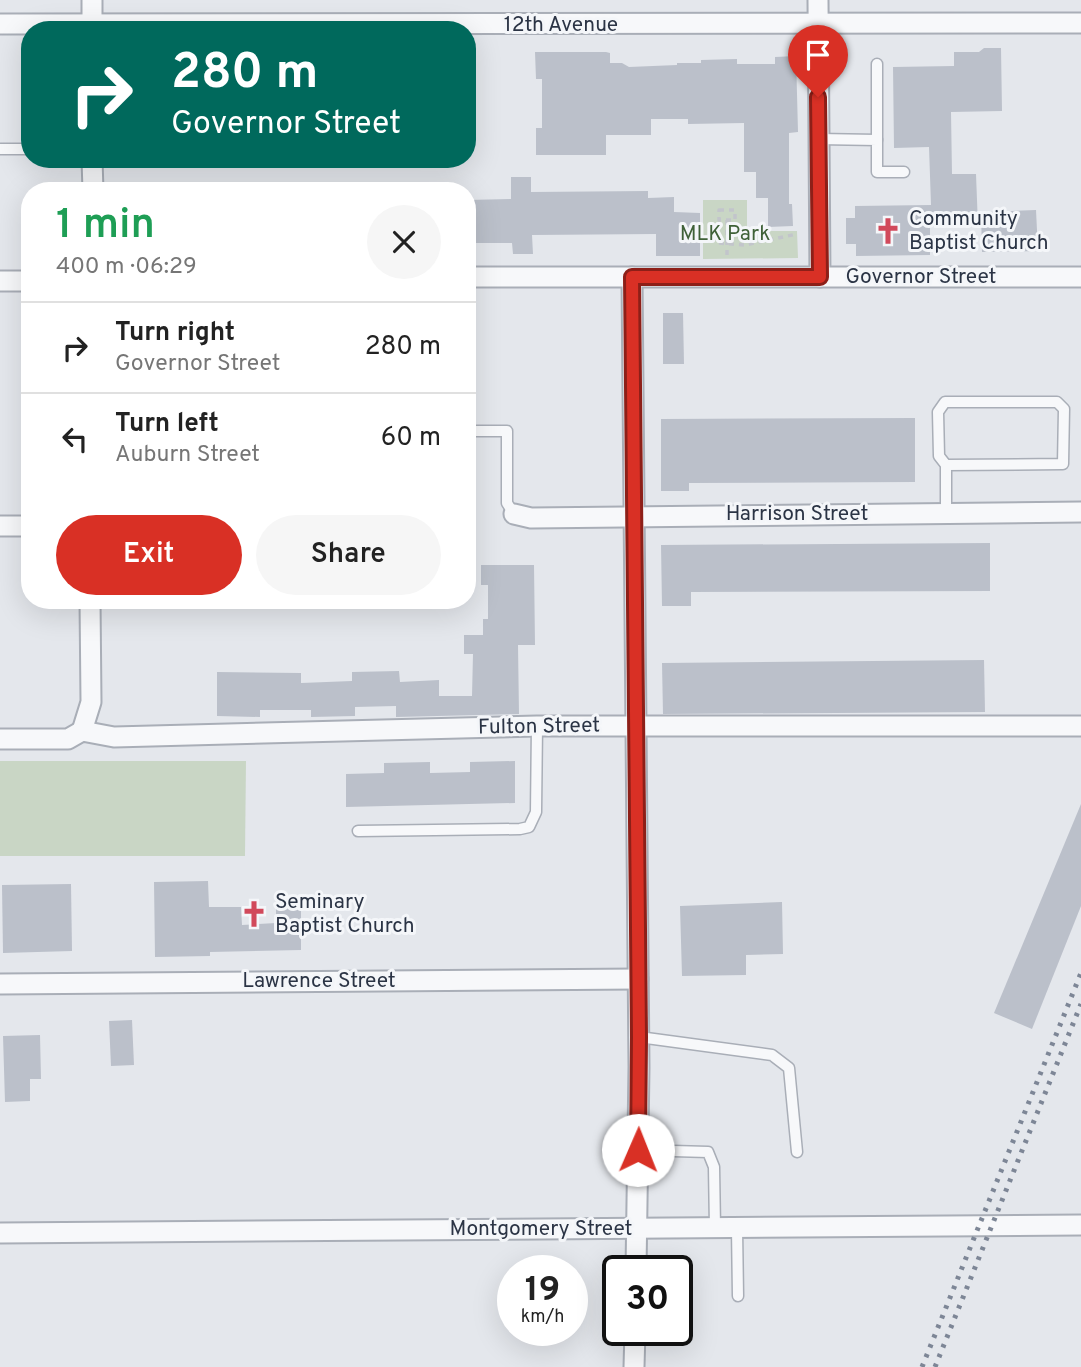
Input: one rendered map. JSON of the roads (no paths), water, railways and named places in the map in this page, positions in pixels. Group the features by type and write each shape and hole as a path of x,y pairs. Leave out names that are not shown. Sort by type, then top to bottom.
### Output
{"street":[{"path":"92,0 92,21"},
{"path":"818,0 820,277"},
{"name":"12th Avenue","path":"476,27 1081,23"},
{"name":"12th Avenue","path":"0,24 21,25"},
{"name":"Governor Street","path":"476,277 1081,277"},
{"path":"632,277 639,1037 636,1255"},
{"path":"0,281 21,281"},
{"name":"Harrison Street","path":"514,514 531,518 1081,512"},
{"path":"0,526 21,526"},
{"path":"82,731 91,702 90,609"},
{"name":"Fulton Street","path":"0,740 68,739 82,731 114,737 537,726 1081,726"},
{"name":"Lawrence Street","path":"0,984 638,979"},
{"name":"Montgomery Street","path":"0,1233 388,1228 636,1230 1081,1225"},
{"path":"634,1367 635,1346"}],"lane":[{"path":"877,64 877,172 904,172"},
{"path":"819,139 877,139"},
{"path":"0,149 21,149"},
{"path":"946,465 1063,464 1064,409 1057,402 945,402 938,412 939,456 946,465 946,513"},
{"path":"476,431 507,431 507,503 514,514"},
{"path":"358,831 529,827 536,812 537,726"},
{"path":"639,1037 772,1055 789,1068 797,1152"},
{"path":"638,1150 708,1152 714,1167 715,1229"},
{"path":"737,1229 738,1296"}],"railway":[{"path":"922,1367 1081,973"},
{"path":"935,1367 1081,1004"}],"place":[{"name":"Community Baptist Church","path":"888,231"},
{"name":"Seminary Baptist Church","path":"254,914"}],"park label":[{"name":"MLK Park","path":"725,234"}]}
